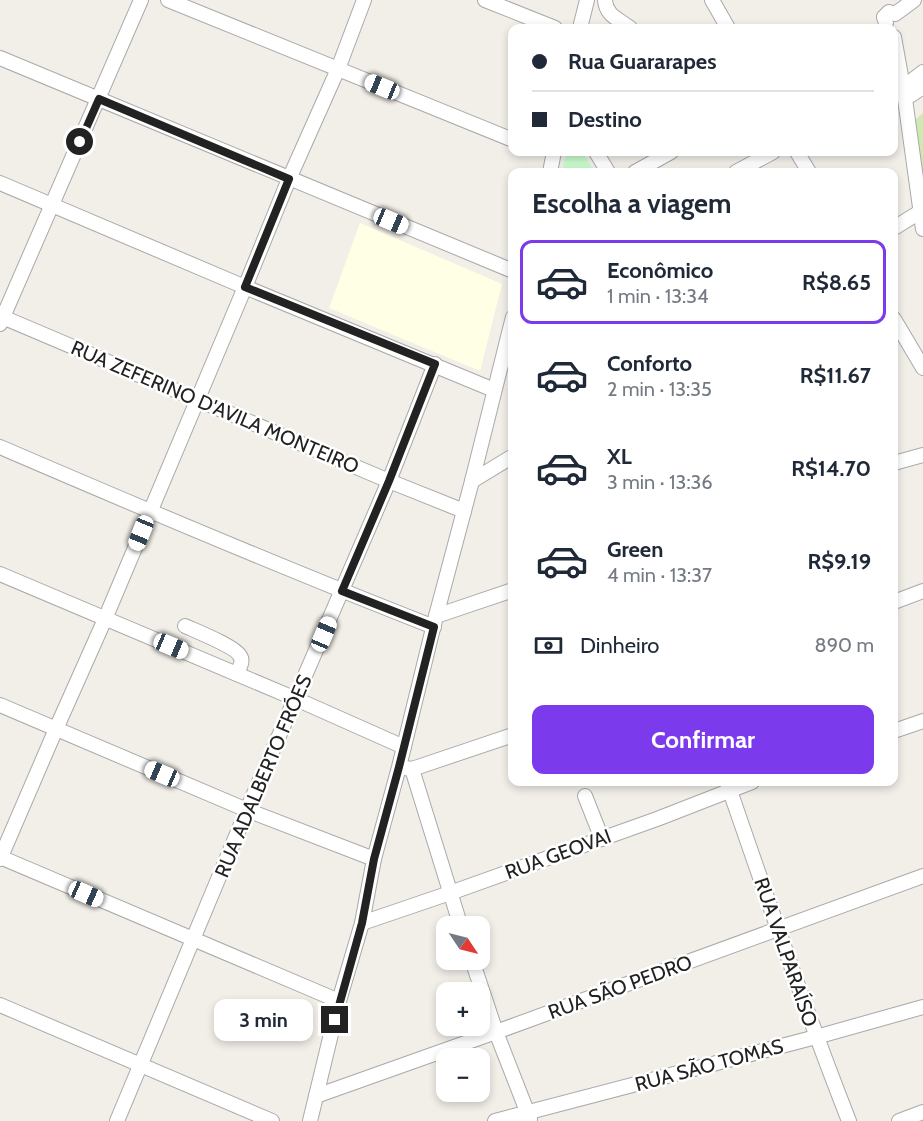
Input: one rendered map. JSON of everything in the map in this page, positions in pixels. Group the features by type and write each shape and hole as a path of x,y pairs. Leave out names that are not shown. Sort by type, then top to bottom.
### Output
{"street":[{"path":"1,319 141,0"},
{"path":"168,0 508,138"},
{"path":"339,1001 0,858 105,619 289,179 338,69 364,0"},
{"path":"485,0 545,24"},
{"path":"605,0 605,7 609,13 624,24"},
{"path":"712,0 726,24"},
{"path":"889,21 914,0"},
{"path":"581,24 589,2"},
{"path":"0,58 508,269"},
{"path":"898,67 923,229"},
{"path":"903,93 923,72"},
{"path":"903,93 923,87"},
{"path":"643,168 664,156"},
{"path":"743,168 765,156"},
{"path":"0,183 494,390"},
{"path":"898,226 922,211"},
{"name":"RUA ZEFERINO D'AVILA MONTEIRO","path":"1,319 464,511"},
{"path":"898,326 923,368"},
{"path":"457,916 406,768 404,747 508,336"},
{"name":"RUA ADALBERTO FRÓES","path":"117,1121 247,810 389,481 435,364"},
{"path":"0,447 342,591 435,622 508,592"},
{"path":"898,462 923,455"},
{"path":"472,481 508,459"},
{"path":"0,574 404,747"},
{"path":"898,600 923,591"},
{"path":"185,626 239,653 242,661 237,674"},
{"path":"0,705 247,810 374,859"},
{"path":"898,730 923,721"},
{"path":"406,768 508,737"},
{"path":"310,1121 339,1001 362,923 374,859 406,768"},
{"name":"RUA GEOVAI","path":"362,923 657,819 727,786"},
{"name":"RUA VALPARAÍSO","path":"729,786 816,1037 849,1121"},
{"path":"585,796 602,838"},
{"name":"RUA SÃO PEDRO","path":"316,1095 496,1032 923,876"},
{"path":"475,970 496,1032 530,1117"},
{"path":"0,1005 272,1121"},
{"name":"RUA SÃO TOMAS","path":"495,1121 530,1117 923,1007"},
{"path":"899,1121 923,1112"}],"shaded area":[{"path":"360,223 502,284 480,371 329,308"}],"green space":[{"path":"923,113 923,179 914,121"},
{"path":"565,156 585,156 592,168 563,168"}],"route":[{"path":"80,142 99,99 289,179 245,287 435,364 342,591 434,627 374,859 362,923 335,1020"}]}
